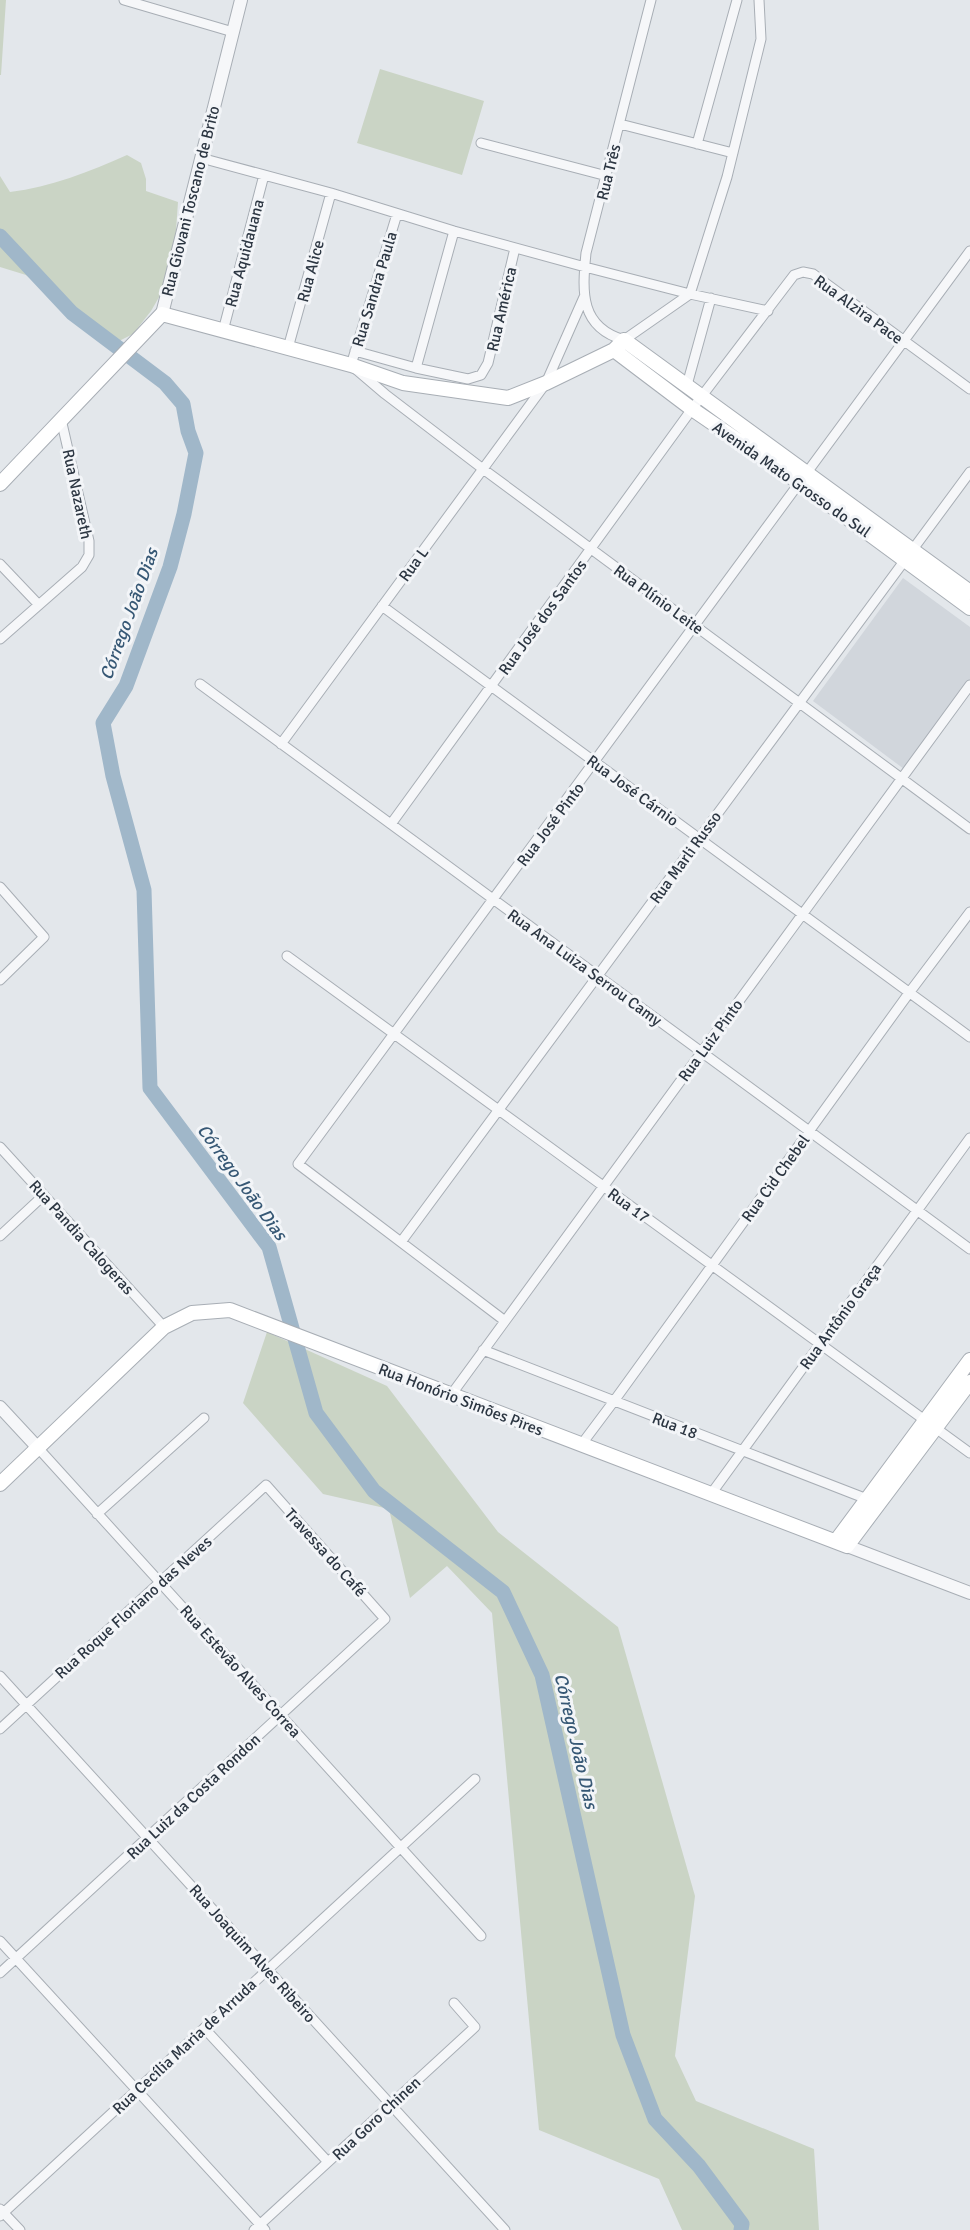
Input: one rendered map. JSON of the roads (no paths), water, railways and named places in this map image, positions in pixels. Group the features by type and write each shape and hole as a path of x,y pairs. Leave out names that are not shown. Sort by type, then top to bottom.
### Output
{"main road":[{"path":"162,314 288,348 353,358 403,383 508,398 546,383 614,350 624,340"},
{"name":"Rua Giovani Toscano de Brito","path":"0,484 162,314"},
{"name":"Avenida Mato Grosso do Sul","path":"624,340 687,385 804,478 908,554 970,592"},
{"name":"Avenida Mato Grosso do Sul","path":"614,350 692,409 804,478"},
{"name":"Avenida Mato Grosso do Sul","path":"908,554 970,608"},
{"name":"Rua Honório Simões Pires","path":"0,1484 165,1327 192,1313 230,1310 841,1544"},
{"path":"841,1544 930,1425 970,1360"},
{"path":"841,1544 867,1499 970,1382"}],"street":[{"path":"124,0 142,3 233,32"},
{"name":"Rua Giovani Toscano de Brito","path":"162,314 241,0"},
{"name":"Rua Três","path":"610,336 600,329 591,316 584,297 586,253 651,0"},
{"path":"697,144 737,0"},
{"path":"610,336 624,340 690,294 733,153 761,39 759,0"},
{"path":"620,124 733,153"},
{"path":"481,143 606,176"},
{"path":"201,158 331,193 454,231 585,267 768,311"},
{"name":"Rua Aquidauana","path":"223,331 264,175"},
{"name":"Rua Alice","path":"288,348 331,193"},
{"name":"Rua Sandra Paula","path":"353,358 397,214"},
{"path":"353,358 416,368 454,231"},
{"name":"Rua América","path":"416,368 468,379 481,375 488,363 516,248"},
{"name":"Rua José Pinto","path":"401,1242 298,1164 595,762 693,624 804,478 970,251"},
{"name":"Rua Alzira Pace","path":"692,409 794,275 803,272 813,274 970,389"},
{"name":"Rua L","path":"281,744 546,383 584,297"},
{"path":"687,385 711,298"},
{"path":"610,336 614,350"},
{"name":"Rua Plínio Leite","path":"353,358 385,394 483,469 970,829"},
{"name":"Rua José dos Santos","path":"391,824 692,409"},
{"name":"Rua Nazareth","path":"0,639 82,567 89,555 89,541 61,419"},
{"name":"Rua Marli Russo","path":"401,1242 970,472"},
{"path":"0,564 39,605"},
{"name":"Rua José Cárnio","path":"382,606 970,1037"},
{"name":"Rua Ana Luiza Serrou Camy","path":"200,684 970,1249"},
{"name":"Rua Luiz Pinto","path":"451,1395 970,685"},
{"path":"0,887 44,937 0,980"},
{"name":"Rua Cid Chebel","path":"580,1445 970,912"},
{"name":"Rua 17","path":"287,956 970,1454"},
{"name":"Rua Antônio Graça","path":"711,1494 970,1138"},
{"name":"Rua Pandia Calogeras","path":"0,1147 165,1327"},
{"path":"0,1236 44,1195"},
{"path":"401,1242 505,1321"},
{"name":"Rua 18","path":"483,1350 867,1499"},
{"name":"Rua Estevão Alves Correa","path":"0,1407 481,1936"},
{"path":"97,1514 204,1418"},
{"name":"Rua Roque Floriano das Neves","path":"0,1729 266,1485"},
{"name":"Travessa do Café","path":"266,1485 385,1619"},
{"name":"Rua Honório Simões Pires","path":"841,1544 970,1593"},
{"name":"Rua Luiz da Costa Rondon","path":"0,1973 385,1619"},
{"name":"Rua Joaquim Alves Ribeiro","path":"0,1676 506,2230"},
{"name":"Rua Cecília Maria de Arruda","path":"1,2213 475,1779"},
{"path":"0,1941 260,2228"},
{"name":"Rua Goro Chinen","path":"260,2228 475,2027 454,2004"},
{"path":"204,2028 328,2162"},
{"path":"1,2213 20,2230"}],"waterway":[{"name":"Córrego João Dias","path":"0,236 72,313 165,383 183,404 188,431 196,453 184,514 170,567 126,686 103,723 113,776 144,890 150,1088 269,1247 316,1413 374,1491 503,1592 542,1675 623,2035 655,2119 699,2166 742,2224 741,2230"}]}
